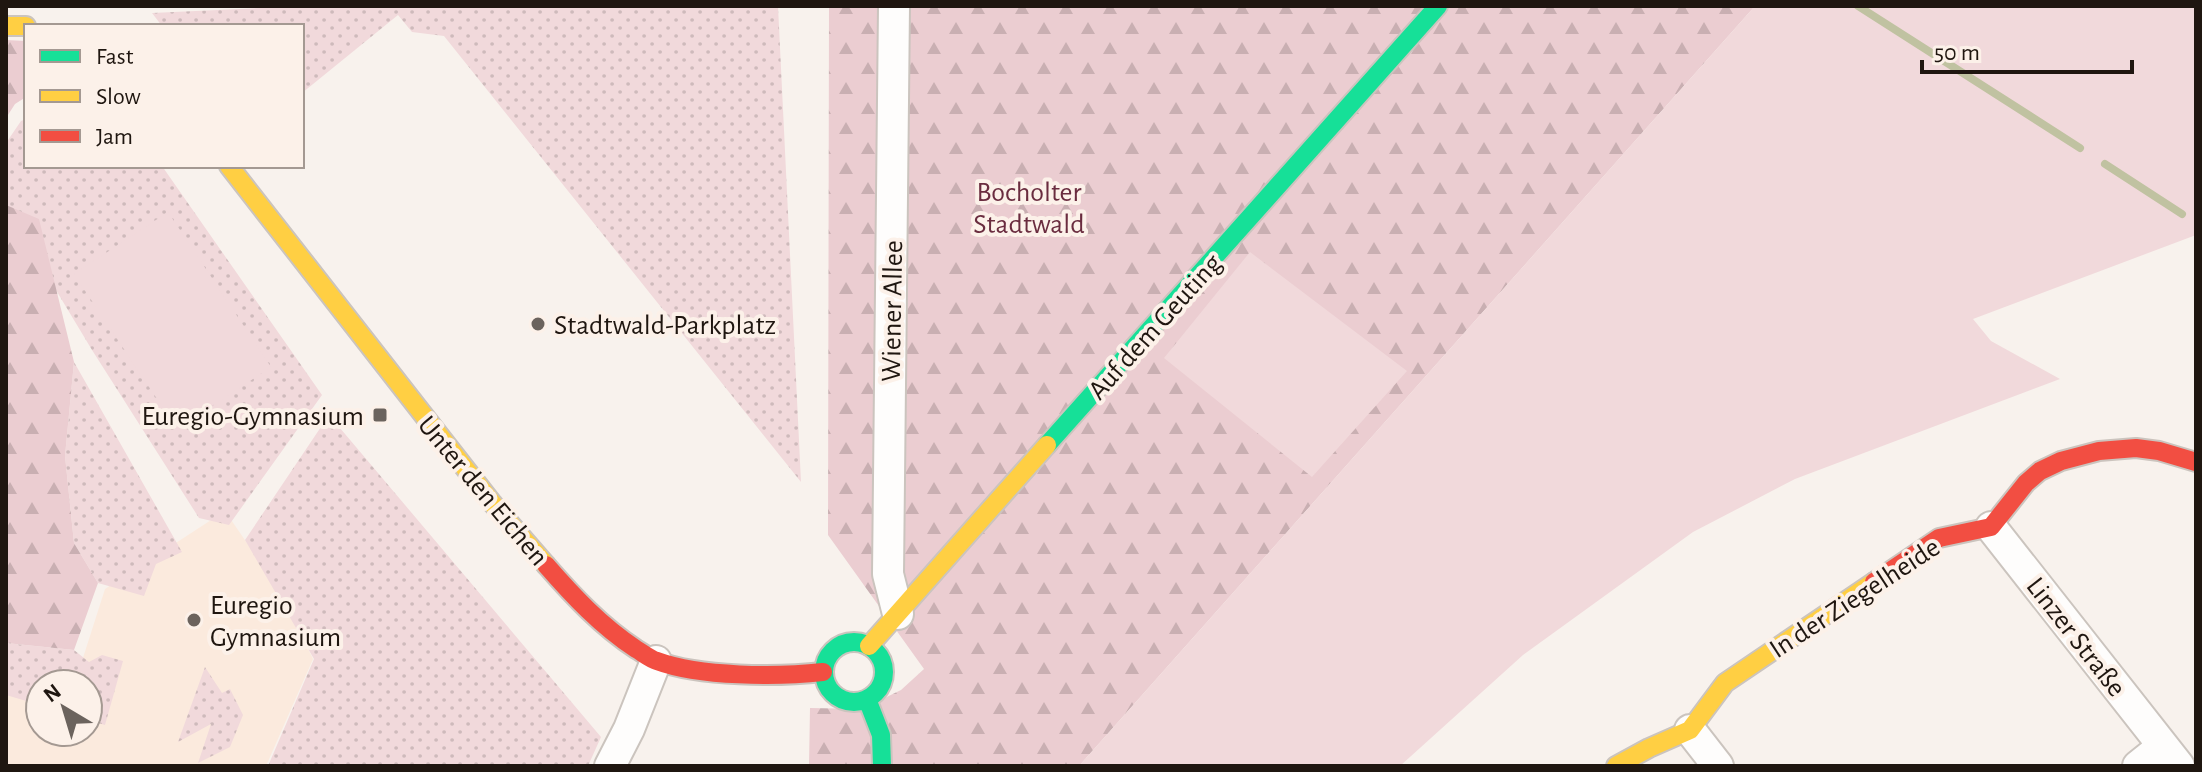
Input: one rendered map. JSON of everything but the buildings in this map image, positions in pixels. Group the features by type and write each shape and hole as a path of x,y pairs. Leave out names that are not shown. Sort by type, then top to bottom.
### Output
{"street":[{"name":"Wiener Allee","path":"894,6 888,574 898,614"},
{"name":"Auf dem Geuting","path":"869,646 1438,6"},
{"name":"Unter den Eichen","path":"231,168 503,515 580,604 621,639 656,661 700,671 790,676 823,672"},
{"path":"1991,527 2018,490 2041,471 2076,456 2137,448 2196,462"},
{"name":"In der Ziegelheide","path":"1616,766 1690,730 1725,683 1939,538 1991,527"},
{"name":"Linzer Straße","path":"1991,527 2171,756 2138,766"},
{"path":"859,642 869,646 880,657 884,667 880,687 859,702 839,699 825,683 823,672 827,658 836,647 846,643 859,642"},
{"path":"610,766 629,729 656,661"},
{"path":"867,699 881,735 882,766"},
{"path":"1690,730 1718,766"}],"shaded area":[{"path":"302,6 778,6 801,482 444,36 412,32 398,15 304,91 304,24 160,24 152,13"},
{"path":"1755,6 2196,6 2196,235 1973,319 1991,341 2060,379 1795,479 1693,532 1523,655 1400,766 1079,766"},
{"path":"24,120 24,168 163,168 322,395 229,525 199,518 6,207 6,143"},
{"path":"168,212 271,367 177,429 74,274"},
{"path":"1250,252 1407,371 1312,477 1164,358"},
{"path":"74,362 182,552 156,564 144,596 98,583 74,543 65,456"},
{"path":"329,415 601,737 588,766 268,766 314,659 245,540"},
{"name":"Euregio Gymnasium","path":"225,511 279,590 313,659 266,766 6,766 6,649 82,661 105,589"},
{"path":"6,643 74,650 89,662 102,655 123,661 105,725 104,668 24,668 24,700 6,695"},
{"path":"205,667 222,693 230,689 243,715 230,747 198,763 211,724 178,742"}],"green space":[{"name":"Bocholter Stadtwald","path":"829,6 1755,6 1079,766 809,766 810,708 862,709 901,690 924,669 828,535"},
{"path":"6,40 24,41 24,98 15,104 6,118"},
{"path":"6,205 39,219 74,362 65,456 74,543 98,583 74,650 6,643"}],"waterway":[{"path":"1858,6 2080,148"},
{"path":"2105,164 2182,214"}],"traffic: fast":[{"path":"1047,445 1438,6"},
{"path":"854,642 866,644 875,651 882,660 884,672 882,684 875,693 866,700 854,702 842,700 833,693 826,684 824,672 826,660 833,651 842,644 854,642"},
{"path":"867,699 881,735 882,766"}],"traffic: slow":[{"path":"6,26 24,26"},
{"path":"231,168 493,504 546,565"},
{"path":"869,646 1047,445"},
{"path":"1616,766 1690,730 1725,683 1874,582"}],"traffic: jam":[{"path":"1874,582 1939,538 1991,527 2026,483 2040,471 2061,461 2099,451 2136,448 2196,462"},
{"path":"546,565 599,620 654,660 717,673 784,675 823,672"}],"place":[{"name":"Stadtwald-Parkplatz","path":"538,324"},
{"name":"Euregio-Gymnasium","path":"380,415"},
{"name":"Euregio Gymnasium","path":"194,620"}]}
